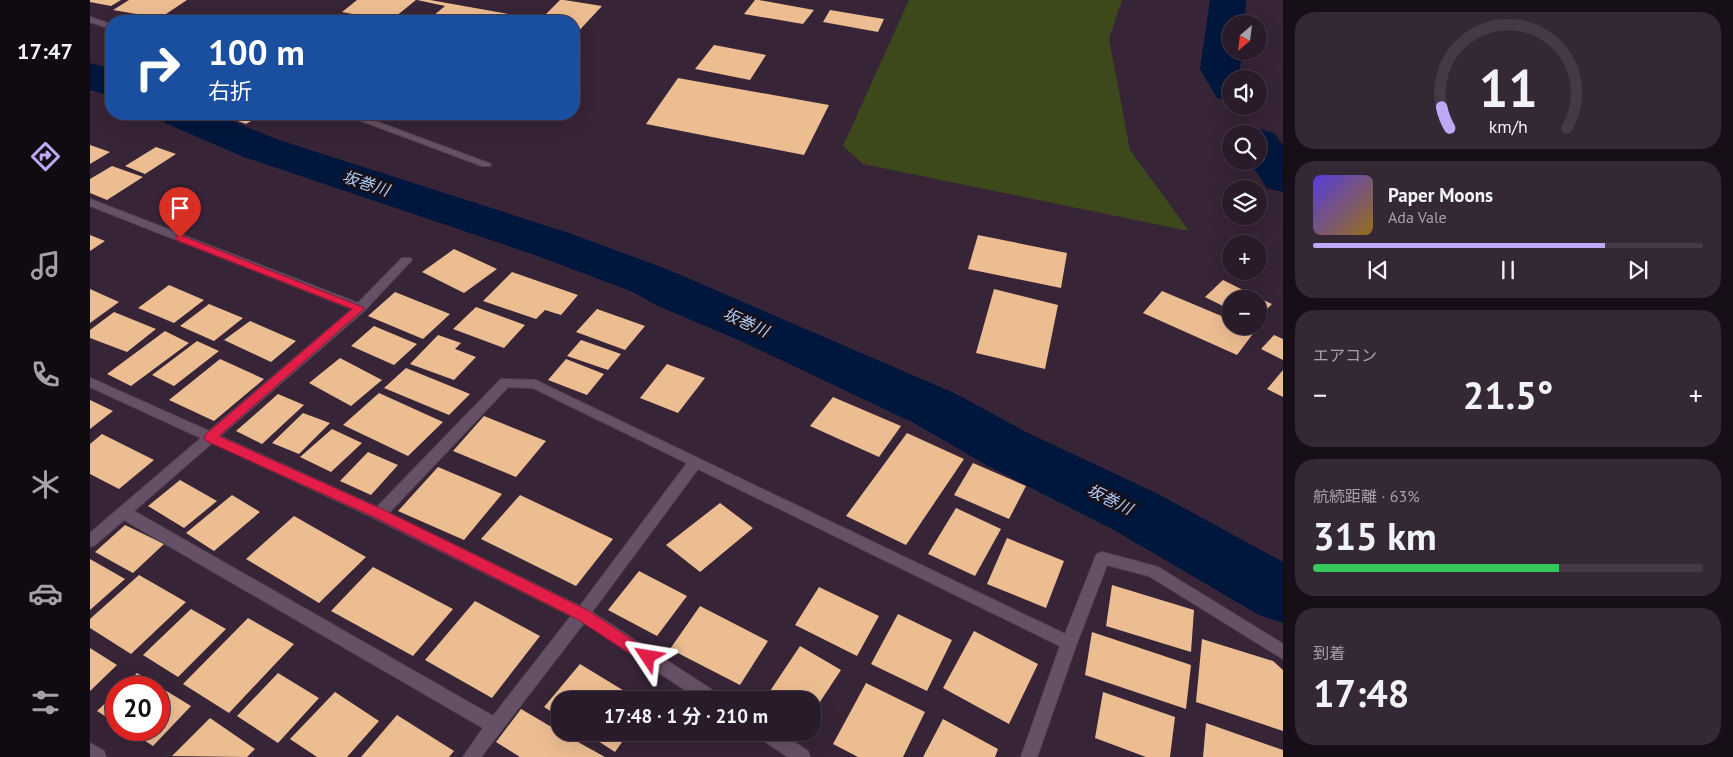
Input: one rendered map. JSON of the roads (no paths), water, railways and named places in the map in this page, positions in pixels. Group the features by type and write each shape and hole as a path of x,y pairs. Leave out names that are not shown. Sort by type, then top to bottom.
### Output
{"lane":[{"path":"90,19 105,25"},
{"path":"365,120 486,164"},
{"path":"90,202 360,308"},
{"path":"90,541 360,308 406,260"},
{"path":"90,382 379,514 582,614 700,691"},
{"path":"379,514 505,382 535,384 1069,643"},
{"path":"471,757 582,614 696,461"},
{"path":"123,512 495,726"},
{"path":"1029,757 1069,643 1102,558 1153,570 1283,652"},
{"path":"778,741 802,757"},
{"path":"90,751 98,757"}],"waterway":[{"path":"1222,73 1220,69 1228,0"},
{"name":"坂巻川","path":"90,75 105,81"},
{"name":"坂巻川","path":"194,120 260,148 552,244 651,281 674,293 762,329 934,408 1007,449 1136,512 1283,595"},
{"path":"1267,154 1283,178"}]}
